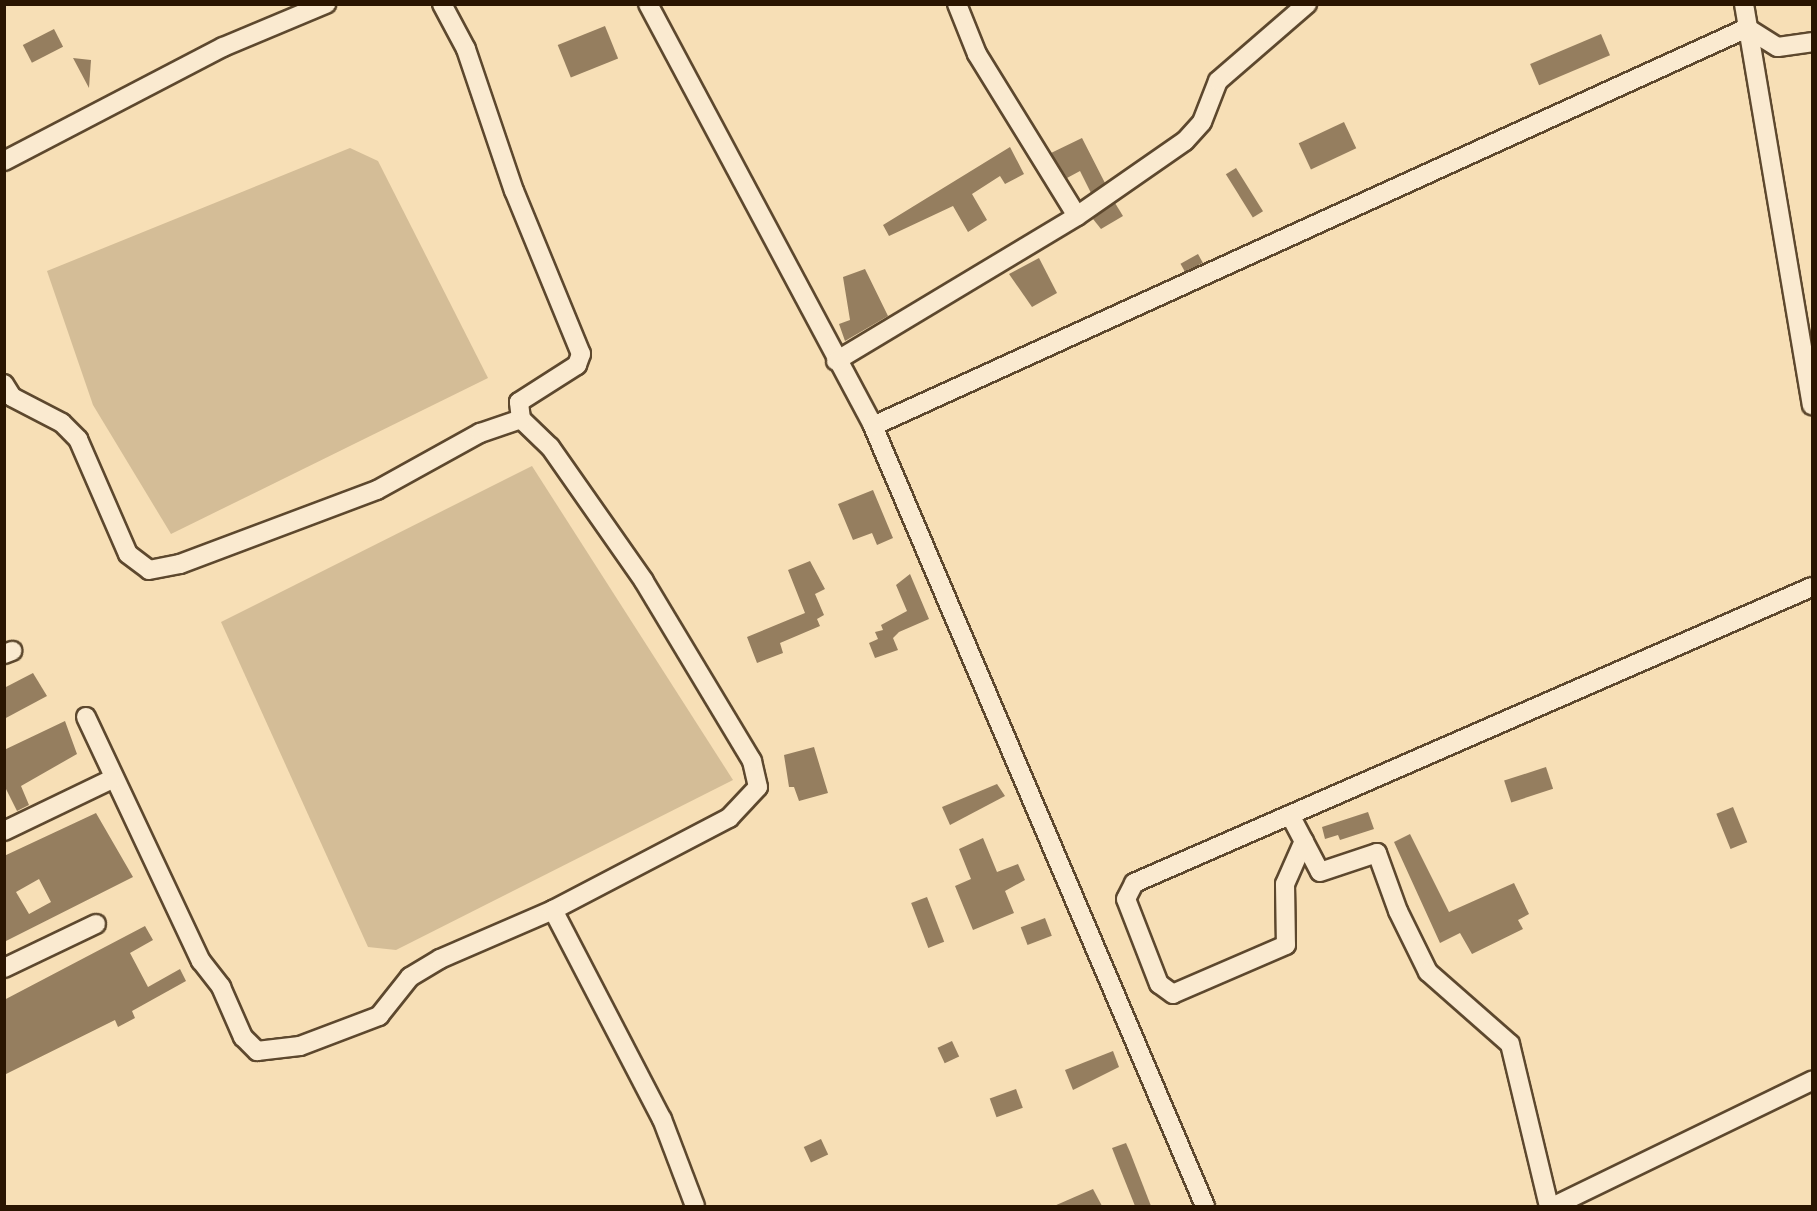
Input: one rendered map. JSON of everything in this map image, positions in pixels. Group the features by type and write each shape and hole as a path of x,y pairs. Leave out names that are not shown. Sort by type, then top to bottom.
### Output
{"street":[{"path":"4,161 223,46 326,4"},
{"path":"86,717 112,779 201,961 222,987 243,1037 257,1051 300,1046 379,1016 410,977 440,959 553,910 729,818 752,799 758,775 644,581 550,447 521,419 519,402 577,365 581,354 514,191 466,49 442,4"},
{"path":"648,4 836,361 873,426 1205,1206"},
{"path":"957,4 977,54 1077,216"},
{"path":"836,361 1077,216 1185,141 1202,122 1218,81 1307,4"},
{"path":"1744,4 1812,405"},
{"path":"873,426 1747,28"},
{"path":"1747,28 1778,47 1812,42"},
{"path":"4,384 12,397 62,423 78,439 128,554 149,570 180,564 357,498 480,433 521,419"},
{"path":"1304,841 1285,884 1286,945 1173,994 1159,984 1130,911 1129,888 1290,815 1812,587"},
{"path":"4,831 112,779"},
{"path":"1290,815 1320,872 1377,853 1398,911 1428,972 1504,1035 1552,1206 1812,1081"},
{"path":"553,910 662,1119 695,1206"},
{"path":"4,968 96,924"}],"shaded area":[{"path":"350,148 378,161 488,378 171,534 93,405 47,271"},
{"path":"532,466 733,780 396,950 368,947 221,622"}],"building":[{"path":"605,26 618,58 571,78 558,45"},
{"path":"54,29 63,47 32,63 23,45"},
{"path":"1601,34 1610,55 1539,85 1530,64"},
{"path":"73,58 91,60 89,88"},
{"path":"1344,122 1356,148 1311,169 1299,143"},
{"path":"1082,138 1105,183 1091,193 1080,171 1067,178 1051,153"},
{"path":"1010,147 1024,174 1005,184 1000,176 972,194 987,220 968,232 953,206 889,236 883,225"},
{"path":"1236,168 1263,211 1253,218 1226,174"},
{"path":"1115,203 1123,216 1101,229 1093,219"},
{"path":"1198,254 1203,263 1185,272 1181,264"},
{"path":"1039,258 1057,293 1032,307 1009,274"},
{"path":"865,269 888,316 845,341 839,324 850,320 843,277"},
{"path":"873,490 893,538 877,545 872,533 853,540 838,504"},
{"path":"810,561 825,589 815,594 824,615 817,619 820,626 780,643 783,653 757,663 747,637 805,613 788,570"},
{"path":"910,574 929,619 899,632 893,638 898,650 875,658 869,643 878,639 875,632 883,630 881,625 907,611 896,585"},
{"path":"33,673 47,696 4,719 4,688"},
{"path":"65,721 77,754 21,786 29,805 17,811 4,785 4,750"},
{"path":"814,747 828,793 799,801 794,787 789,787 784,755"},
{"path":"1546,767 1553,789 1511,802 1504,781"},
{"path":"997,784 1005,796 950,825 942,807"},
{"path":"1733,807 1747,842 1731,849 1716,814"},
{"path":"1368,812 1374,829 1340,840 1338,835 1325,839 1322,827"},
{"path":"96,813 133,877 4,942 4,856","holes":["39,879 51,902 29,914 16,892"]},
{"path":"1410,834 1449,912 1514,883 1529,914 1518,920 1523,929 1472,954 1460,933 1440,943 1394,842"},
{"path":"983,838 997,872 1018,864 1025,880 1005,891 1014,913 973,930 955,886 971,879 959,849"},
{"path":"927,897 944,942 928,948 911,903"},
{"path":"1045,918 1052,936 1028,945 1021,927"},
{"path":"145,926 153,940 130,953 148,987 180,969 186,981 132,1011 135,1018 118,1027 115,1020 4,1075 4,1000"},
{"path":"952,1041 959,1056 945,1063 937,1048"},
{"path":"1113,1051 1119,1067 1073,1090 1065,1070"},
{"path":"1016,1089 1023,1108 997,1117 990,1099"},
{"path":"821,1139 828,1154 811,1162 804,1147"},
{"path":"1126,1143 1151,1206 1135,1206 1121,1171 1112,1148"},
{"path":"1093,1189 1102,1206 1054,1206"}]}
